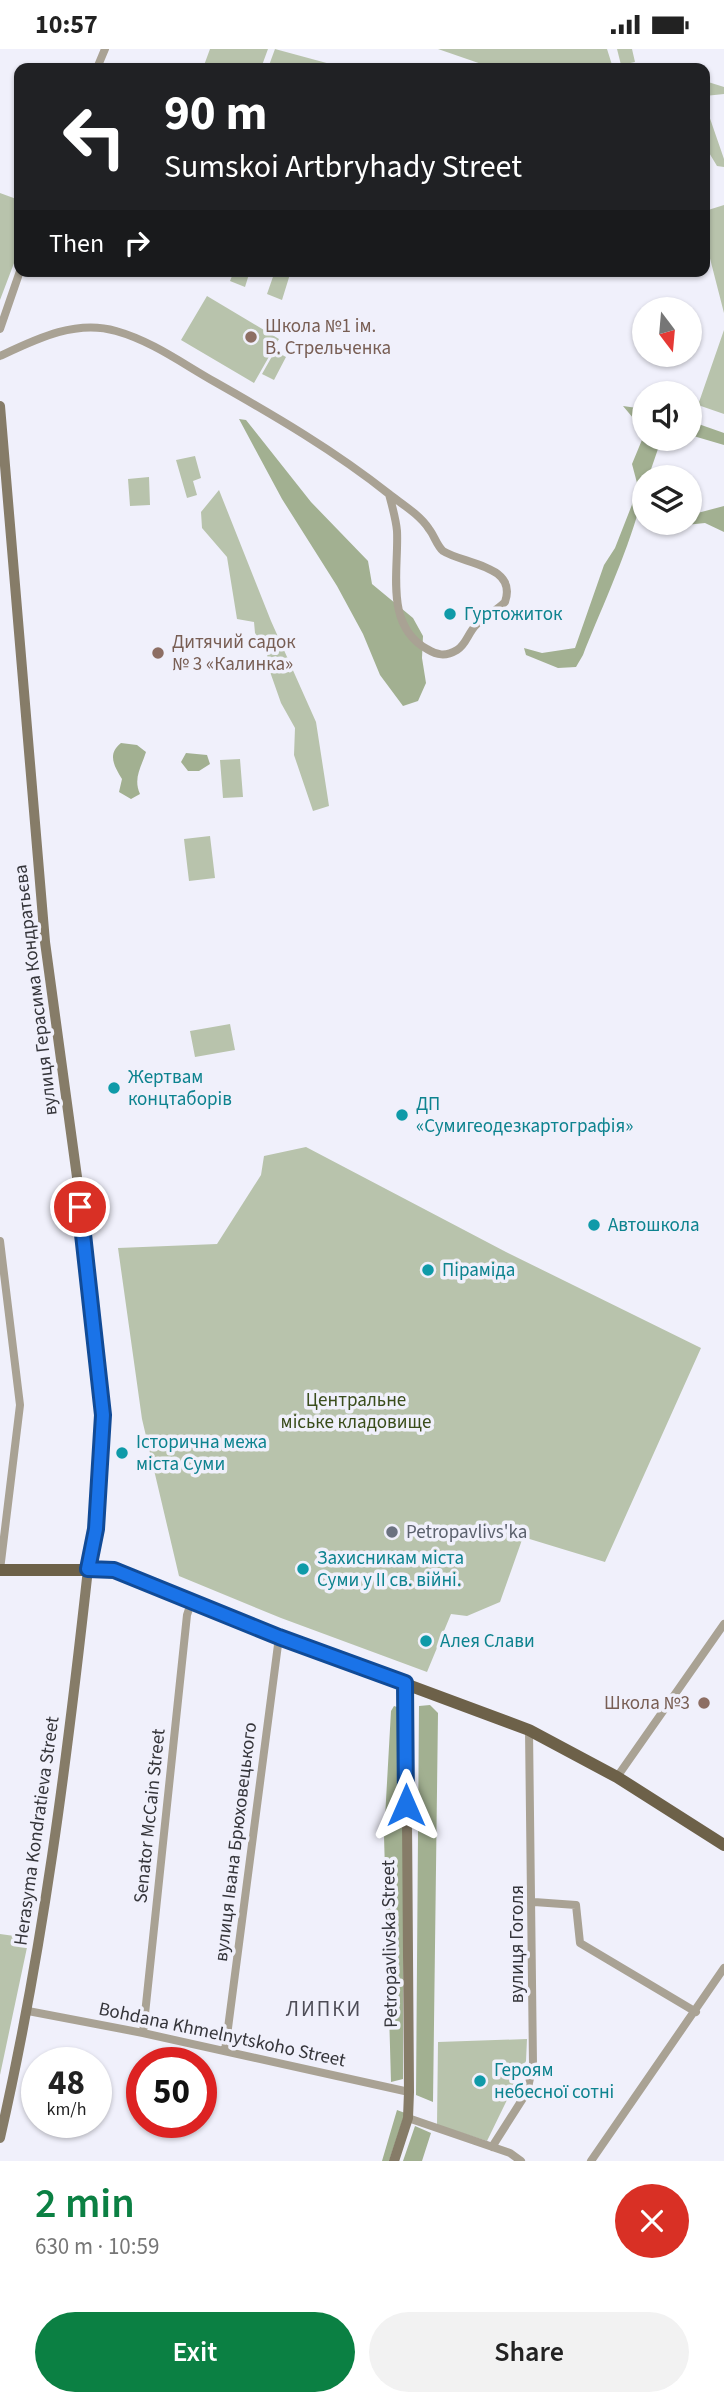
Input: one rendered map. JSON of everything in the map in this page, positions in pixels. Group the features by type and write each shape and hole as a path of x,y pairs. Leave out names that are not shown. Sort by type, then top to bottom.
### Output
{"main road":[{"name":"вулиця Герасима Кондратьєва","path":"0,406 45,942 77,1177 103,1415 96,1529 88,1569"},
{"name":"Herasyma Kondratieva Street","path":"0,2138 28,2011 51,1875 88,1569"},
{"path":"0,1570 114,1570 279,1637 529,1730 617,1777 724,1845"},
{"name":"Petropavlivska Street","path":"394,2161 408,2117 410,2092 405,1683"}],"street":[{"path":"0,329 18,277"},
{"path":"0,356 61,329 114,330 148,343 255,404 343,460 389,494 429,527 441,550 493,570 505,585 505,602 476,625 462,647 454,652 437,655 421,646 409,634 400,613 395,594 397,529 389,494"},
{"path":"0,1241 20,1405 0,1570"},
{"name":"Senator McCain Street","path":"144,2033 187,1615 191,1603"},
{"path":"617,1777 724,1624"},
{"name":"вулиця Івана Брюховецького","path":"225,2051 279,1637"},
{"name":"вулиця Гоголя","path":"492,2147 527,2092 533,2065 534,1902 529,1730"},
{"path":"534,1902 576,1905 580,1943 696,2012"},
{"path":"591,2161 724,1968"},
{"name":"Bohdana Khmelnytskoho Street","path":"28,2011 144,2033 410,2092"},
{"path":"408,2117 492,2147 521,2161"}],"green space":[{"path":"210,49 268,49 263,63 205,63"},
{"path":"275,49 327,63 270,63"},
{"path":"438,49 607,49 611,63 479,63"},
{"path":"617,49 632,49 635,62 620,63"},
{"path":"710,83 724,87 724,94 710,95"},
{"path":"710,118 724,159 724,167 717,166 710,154"},
{"path":"0,193 14,198 14,263 0,300"},
{"path":"724,205 724,313 710,258 710,209"},
{"path":"232,277 248,277 245,287 230,281"},
{"path":"273,277 289,277 282,300 267,294"},
{"path":"207,296 279,339 254,383 181,340"},
{"path":"724,330 724,414 702,406 702,393"},
{"path":"275,351 286,357 274,380 262,374"},
{"path":"623,406 632,407 632,417"},
{"path":"239,419 246,420 311,502 368,561 372,584 413,618 423,636 422,658 426,683 418,701 403,706 380,675 363,634 337,586 282,499"},
{"path":"702,425 724,433 724,445 702,439"},
{"path":"637,451 657,451 652,465 632,464"},
{"path":"195,456 201,478 193,481 197,495 187,498 176,460"},
{"path":"149,477 150,505 130,506 128,479"},
{"path":"219,490 271,621 316,722 329,806 313,811 294,755 295,728 281,703 268,666 267,650 255,633 254,622 237,619 227,557 202,528 201,512"},
{"path":"632,505 632,532 629,541 576,667 558,668 526,655 524,648 542,653 575,648 604,565 615,548"},
{"path":"724,506 724,532 702,523 702,512"},
{"path":"121,743 137,745 146,752 138,778 140,794 131,799 119,792 122,779 113,760 114,751"},
{"path":"186,753 207,755 210,764 199,771 188,771 181,762"},
{"path":"240,759 243,797 223,798 220,760"},
{"path":"210,836 215,878 189,881 184,839"},
{"path":"230,1024 235,1050 195,1057 190,1031"},
{"name":"Центральне міське кладовище","path":"306,1147 506,1252 701,1348 605,1562 523,1537 500,1602 467,1616 451,1614 427,1672 281,1618 179,1576 142,1419 118,1248 217,1244 261,1175 264,1156"},
{"path":"430,1705 438,1713 433,2102 416,2095 419,1706"},
{"path":"394,1706 403,1709 403,2079 391,2082 384,1836 391,1711"},
{"path":"0,1934 29,1938 0,2075"},
{"path":"527,2039 526,2061 487,2141 437,2125 438,2042"},
{"path":"397,2110 405,2113 389,2161 382,2161"},
{"path":"415,2126 431,2133 422,2161 403,2161"}],"place":[{"name":"Школа №1 ім. В. Стрельченка","path":"251,337"},
{"name":"Гуртожиток","path":"450,614"},
{"name":"Дитячий садок № 3 «Калинка»","path":"158,653"},
{"name":"Жертвам концтаборів","path":"114,1088"},
{"name":"ДП «Сумигеодезкартографія»","path":"402,1115"},
{"name":"Автошкола","path":"594,1225"},
{"name":"Піраміда","path":"428,1270"},
{"name":"Історична межа міста Суми","path":"122,1453"},
{"name":"Petropavlivs'ka","path":"392,1532"},
{"name":"Захисникам міста Суми у ІІ св. війні.","path":"303,1569"},
{"name":"Алея Слави","path":"426,1641"},
{"name":"Школа №3","path":"704,1703"},
{"name":"Героям небесної сотні","path":"480,2081"}],"district":[{"name":"ЛИПКИ","path":"324,2009"}],"route":[{"path":"80,1207 103,1415 96,1529 88,1569 114,1570 191,1603 405,1683 406,1805"}]}
